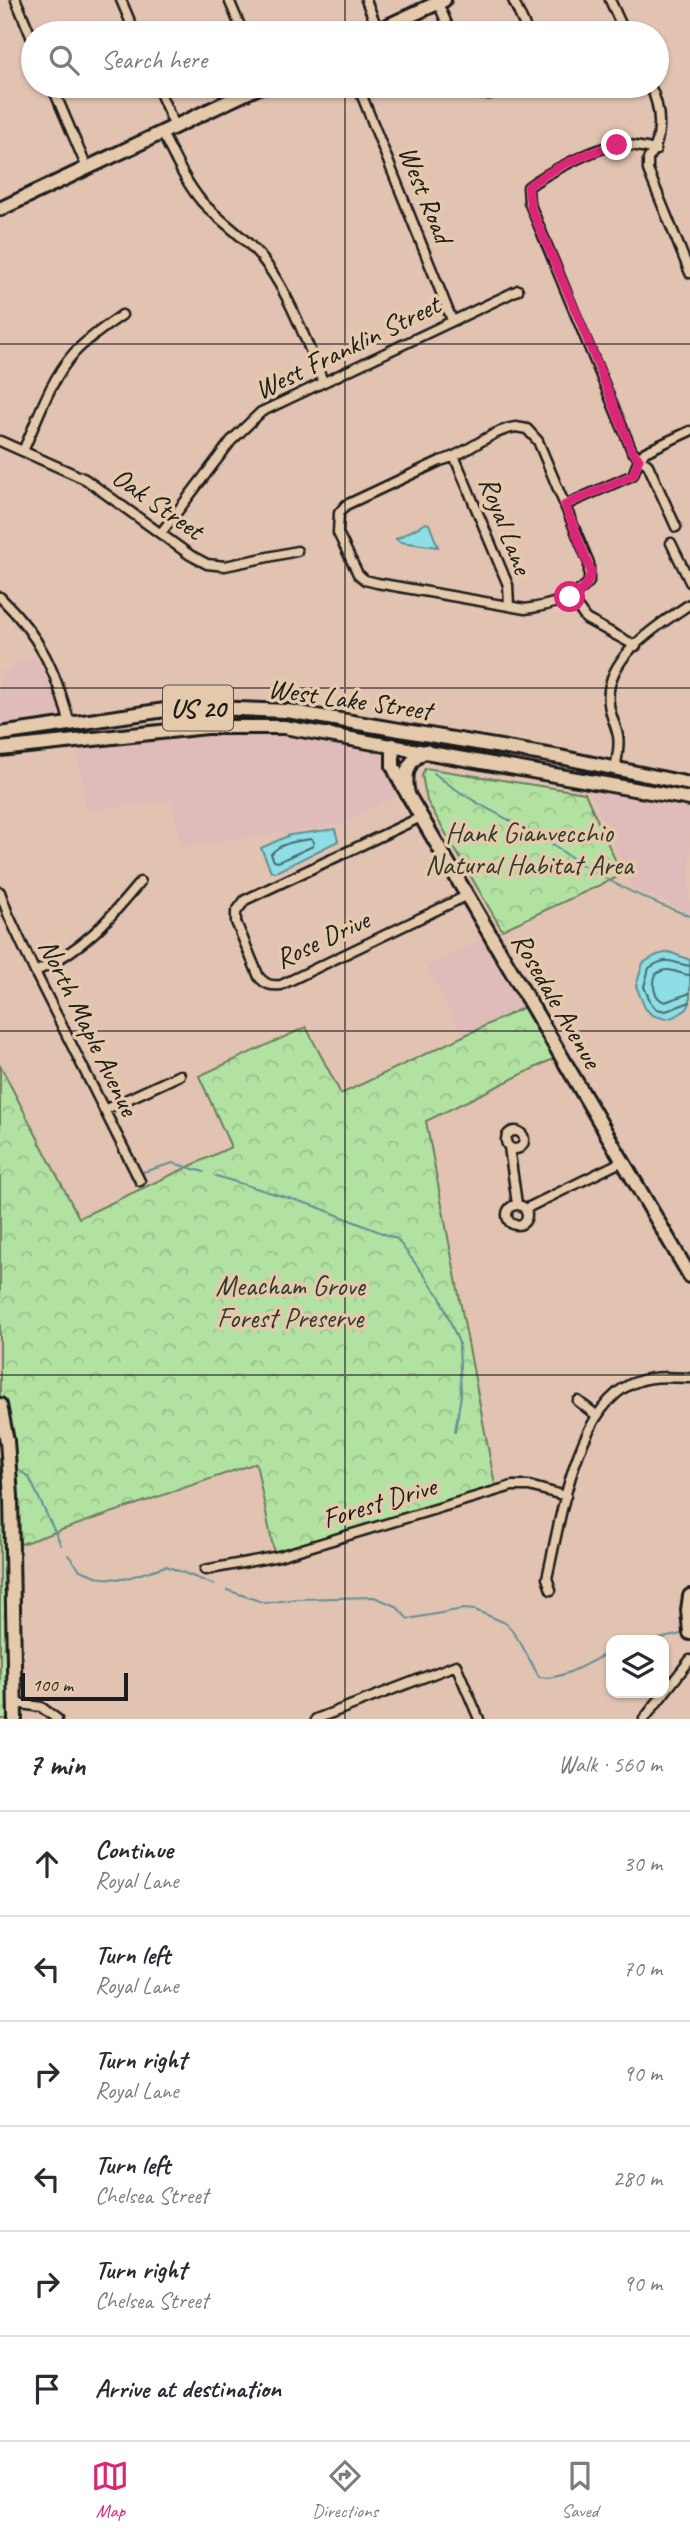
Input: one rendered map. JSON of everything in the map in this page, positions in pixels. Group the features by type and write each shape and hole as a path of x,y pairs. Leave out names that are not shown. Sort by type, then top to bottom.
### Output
{"main road":[{"path":"398,21 441,1"},
{"path":"1,206 236,98"},
{"name":"West Lake Street","path":"0,734 187,707 287,711 560,757 690,784"},
{"name":"West Lake Street","path":"0,749 207,727 284,727 690,799"},
{"path":"393,745 396,730"},
{"name":"Rosedale Avenue","path":"393,745 393,766 408,796 690,1276"},
{"path":"408,796 408,766 426,751"},
{"path":"0,1405 7,1441 11,1496 15,1719"},
{"path":"690,1596 690,1633"}],"street":[{"path":"16,0 25,21"},
{"path":"121,0 130,21"},
{"path":"229,0 238,21"},
{"path":"366,0 372,21"},
{"path":"513,0 523,21"},
{"path":"610,0 620,21"},
{"path":"441,1 447,21"},
{"path":"57,98 87,168"},
{"path":"162,98 174,127"},
{"name":"West Road","path":"363,98 452,320"},
{"path":"656,98 659,113 656,150 648,159 650,180 690,272"},
{"path":"162,133 186,179 199,197 248,243 268,266 290,306 323,381"},
{"path":"656,150 626,145 605,148 542,177 528,187 531,208 632,451 648,466 676,527"},
{"name":"West Franklin Street","path":"161,533 241,429 267,408 518,290"},
{"path":"23,451 67,362 89,339 122,315"},
{"name":"Royal Lane","path":"507,429 527,429 538,441 565,505 591,571 589,582 580,593 537,607 525,609 509,605 508,584 455,458 469,447 507,429"},
{"path":"565,505 633,475 645,452 690,431"},
{"name":"Oak Street","path":"0,441 85,479 207,564 233,565 297,551"},
{"path":"455,458 440,461 346,505 339,513 338,533 354,568 365,580 509,605"},
{"path":"671,542 690,582"},
{"path":"0,597 23,621 43,649 60,688 70,724"},
{"path":"570,597 586,619 636,646"},
{"path":"615,768 618,737 609,703 609,690 619,661 664,621 690,604"},
{"name":"Rose Drive","path":"421,817 245,900 236,912 236,922 259,977 265,984 281,985 468,895"},
{"path":"35,972 60,960 88,940 141,882"},
{"name":"North Maple Avenue","path":"0,892 35,972 140,1181"},
{"path":"104,1110 180,1075"},
{"path":"509,1147 521,1207 623,1161"},
{"path":"551,1590 547,1578 566,1496 581,1443 596,1415 627,1385 654,1378 690,1378"},
{"path":"578,1401 596,1415"},
{"name":"Forest Drive","path":"205,1570 279,1556 512,1486 529,1486 566,1496"},
{"path":"644,1719 690,1660"},
{"path":"316,1719 456,1665 479,1719"},
{"path":"15,1703 40,1707 57,1719"}],"shaded area":[{"path":"42,651 67,722 0,732 0,673"},
{"path":"244,727 391,747 404,793 339,825 180,847 172,800 86,811 76,744"},
{"path":"582,773 612,773 690,789 690,913 634,889"},
{"path":"488,937 529,1004 463,1036 426,967"}],"green space":[{"name":"Hank Gianvecchio Natural Habitat Area","path":"425,768 585,793 622,875 502,930 427,801 422,775"},
{"name":"Meacham Grove Forest Preserve","path":"531,1004 561,1055 426,1121 496,1490 275,1557 256,1463 6,1547 8,1719 0,1719 0,1065 79,1218 231,1147 199,1076 306,1027 341,1094"}],"water":[{"path":"426,523 429,524 438,547 400,542 396,539"},
{"path":"335,829 338,841 276,872 271,871 261,848 290,835"},
{"path":"669,952 690,960 690,1003 687,1009 666,1019 652,1015 645,1008 636,986 643,963"}],"waterway":[{"path":"434,773 605,879 690,916"},
{"path":"143,1172 173,1163 204,1172"},
{"path":"216,1176 315,1206 397,1239 439,1295 459,1343 461,1395 455,1432"},
{"path":"20,1471 29,1477 61,1545"},
{"path":"68,1555 80,1570 102,1578 124,1579 166,1566 215,1585"},
{"path":"227,1590 265,1603 297,1599 374,1597 396,1606 408,1619 463,1609 475,1610 507,1624 539,1677 548,1678 566,1673 606,1654"},
{"path":"669,1637 681,1634"}],"route":[{"path":"570,597 580,593 589,582 591,571 565,505 633,475 639,459 632,451 531,208 528,187 542,177 617,145"}]}
